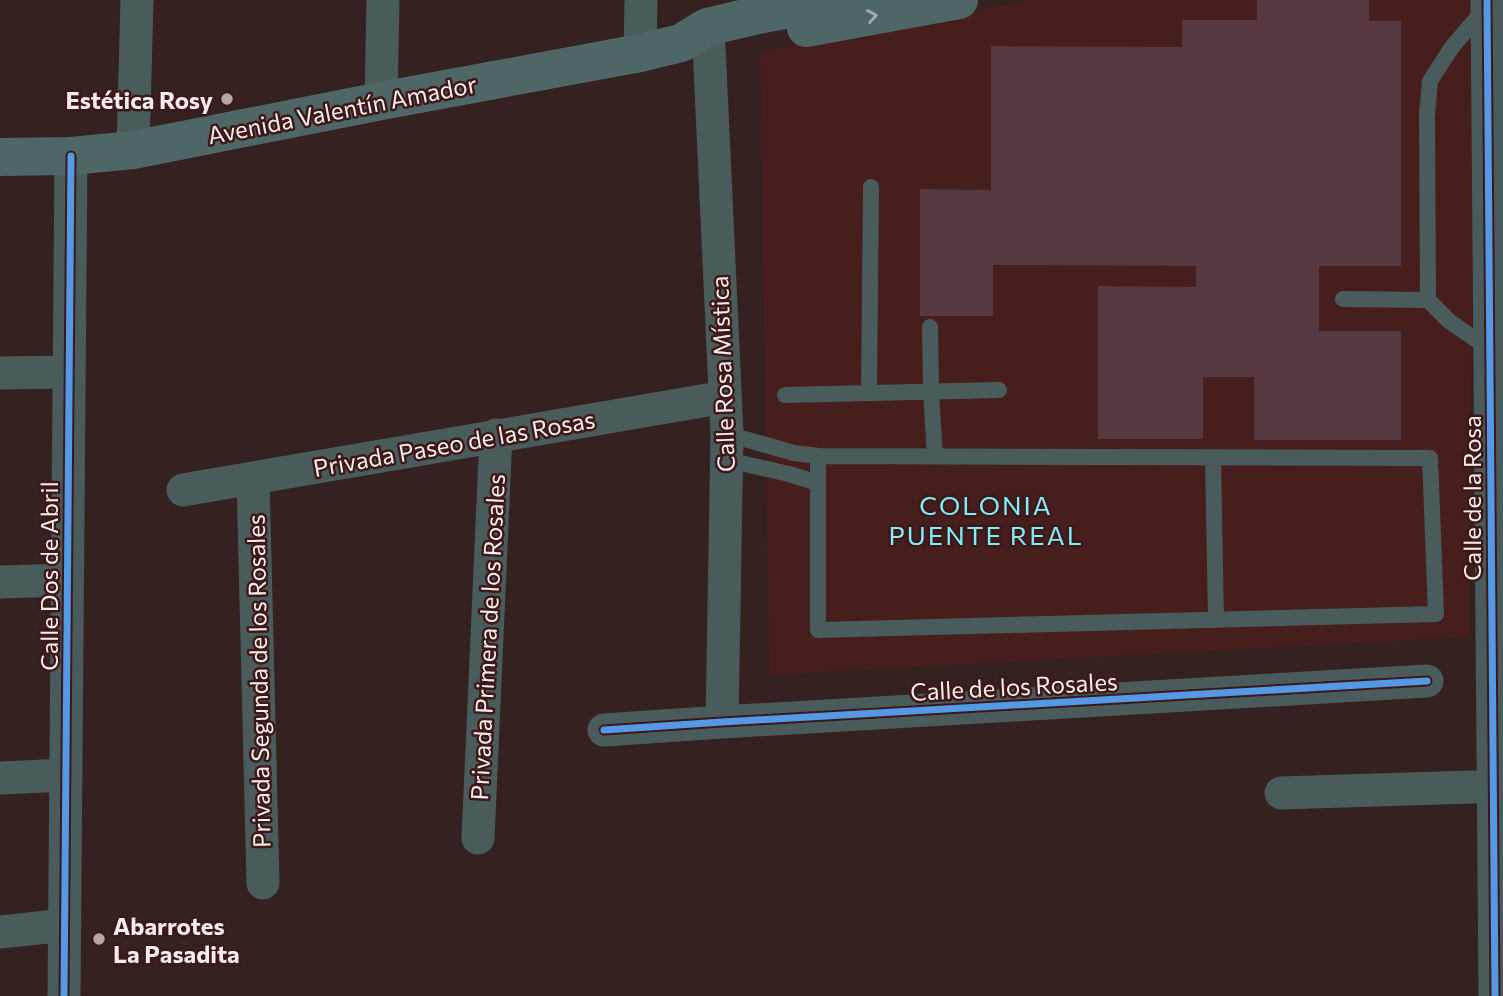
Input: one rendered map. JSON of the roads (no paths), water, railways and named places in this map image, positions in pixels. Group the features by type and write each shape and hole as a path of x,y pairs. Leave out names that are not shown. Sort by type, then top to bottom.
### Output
{"main road":[{"name":"Avenida Valentín Amador","path":"699,39 758,15 839,0"},
{"name":"Avenida Valentín Amador","path":"0,157 71,156 133,150 640,53 699,39 959,0"}],"street":[{"path":"133,150 136,0"},
{"path":"381,101 383,0"},
{"path":"640,53 641,0"},
{"name":"Calle de la Rosa","path":"1487,3 1495,139 1498,786 1494,996"},
{"name":"Calle Rosa Mística","path":"699,39 727,447 722,722"},
{"name":"Calle Dos de Abril","path":"64,996 71,156"},
{"path":"0,373 69,372"},
{"name":"Privada Paseo de las Rosas","path":"183,490 725,397"},
{"name":"Privada Primera de los Rosales","path":"478,838 496,435"},
{"name":"Privada Segunda de los Rosales","path":"253,479 263,883"},
{"path":"0,582 67,580"},
{"name":"Calle de los Rosales","path":"604,730 1427,681"},
{"path":"0,778 66,775"},
{"path":"1281,793 1498,786"},
{"path":"0,932 65,925"}],"lane":[{"path":"1427,300 1427,115 1430,81 1452,47 1487,3"},
{"path":"869,393 871,187"},
{"path":"1343,299 1427,300 1449,321 1496,349"},
{"path":"930,327 935,456"},
{"path":"785,395 999,390"},
{"path":"727,447 818,456 1430,458 1436,614 818,630 818,456"},
{"path":"727,447 789,474 818,483"},
{"path":"1213,458 1216,620"}],"place":[{"name":"Estética Rosy","path":"227,99"},
{"name":"Abarrotes La Pasadita","path":"99,939"}],"district":[{"name":"COLONIA PUENTE REAL","path":"986,519"}]}
